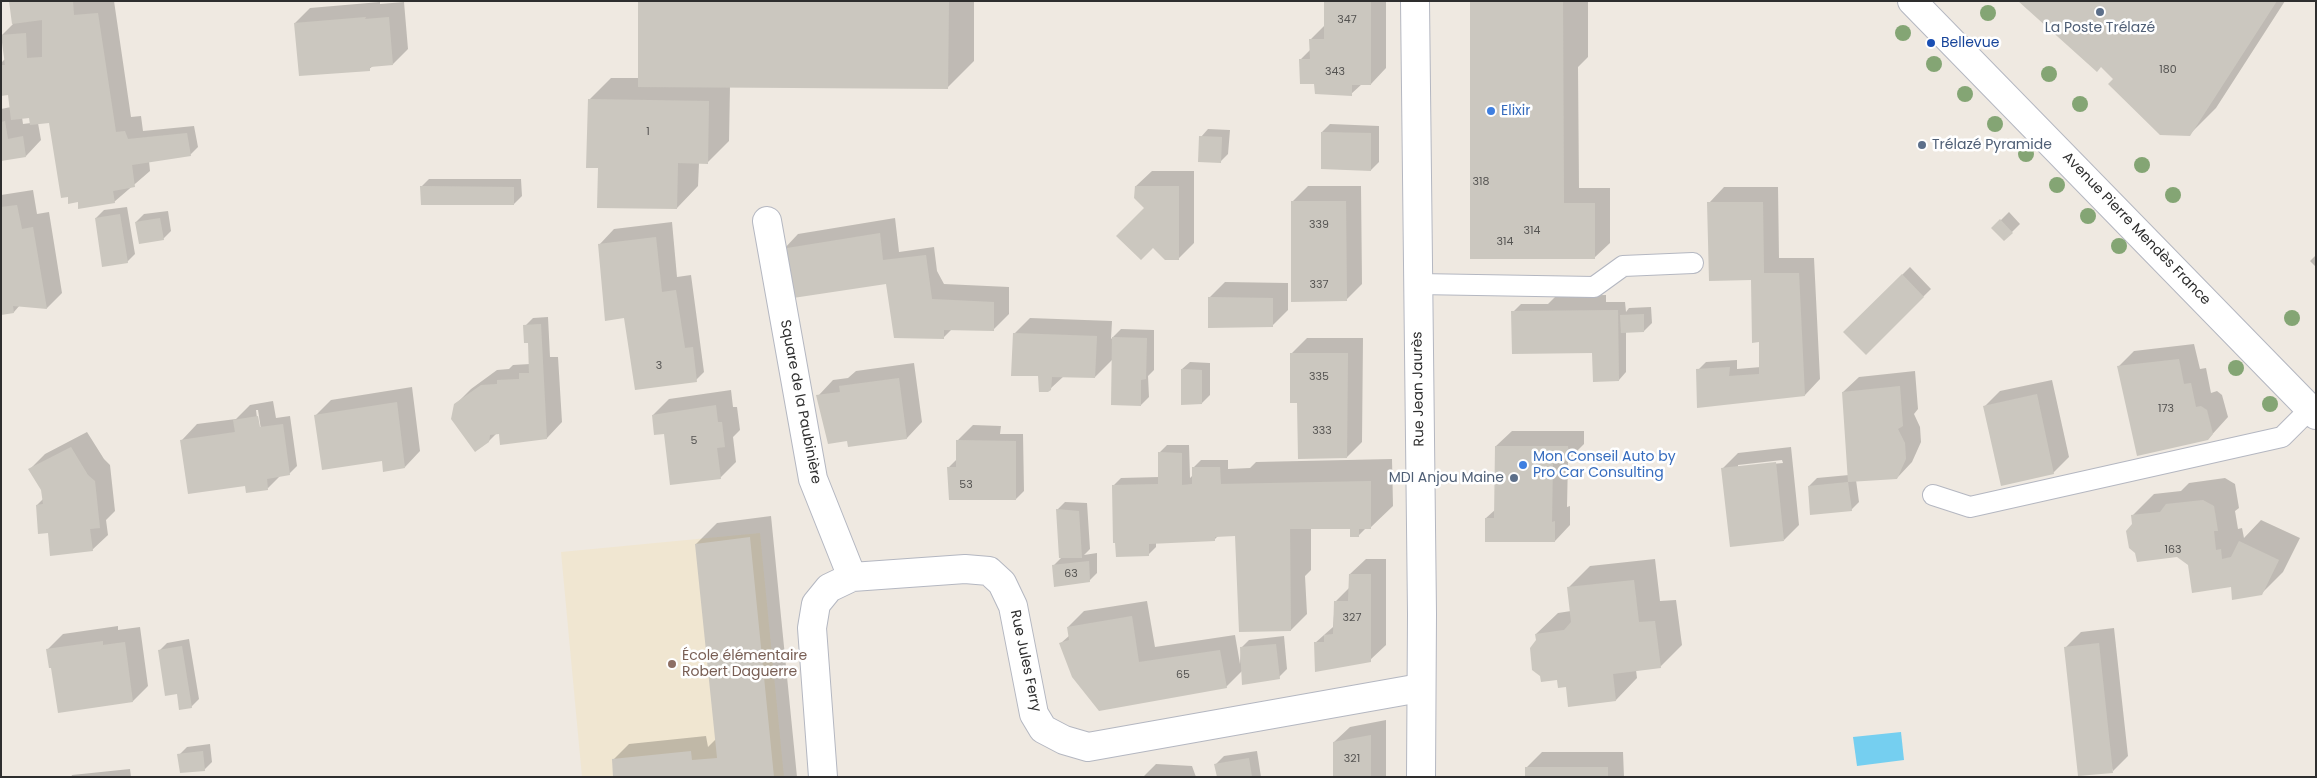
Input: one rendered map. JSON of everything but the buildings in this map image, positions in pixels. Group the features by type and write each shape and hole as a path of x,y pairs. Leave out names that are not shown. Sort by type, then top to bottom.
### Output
{"street":[{"name":"Rue Jean Jaurès","path":"1416,1 1422,614 1420,688 1421,777"},
{"name":"Avenue Pierre Mendès France","path":"1912,1 2313,412"},
{"name":"Square de la Paubinière","path":"767,221 813,479 852,577"},
{"name":"Rue Jules Ferry","path":"824,777 812,628 816,604 829,588 852,577 966,568 989,571 1002,583 1013,606 1034,714 1043,729 1064,740 1088,747 1420,688"}],"lane":[{"path":"1418,284 1594,287 1623,266 1694,263"},
{"path":"1933,495 1970,507 2282,437 2313,412"}],"shaded area":[{"name":"École élémentaire Robert Daguerre","path":"760,533 784,777 582,777 561,552"}],"water":[{"path":"1901,732 1904,760 1857,766 1853,737"}],"place":[{"name":"La Poste Trélazé","path":"2100,12"},
{"name":"Bellevue","path":"1931,43"},
{"name":"Elixir","path":"1491,111"},
{"name":"Trélazé Pyramide","path":"1922,145"},
{"name":"Mon Conseil Auto by Pro Car Consulting","path":"1523,465"},
{"name":"MDI Anjou Maine","path":"1514,478"},
{"name":"École élémentaire Robert Daguerre","path":"672,664"}]}
